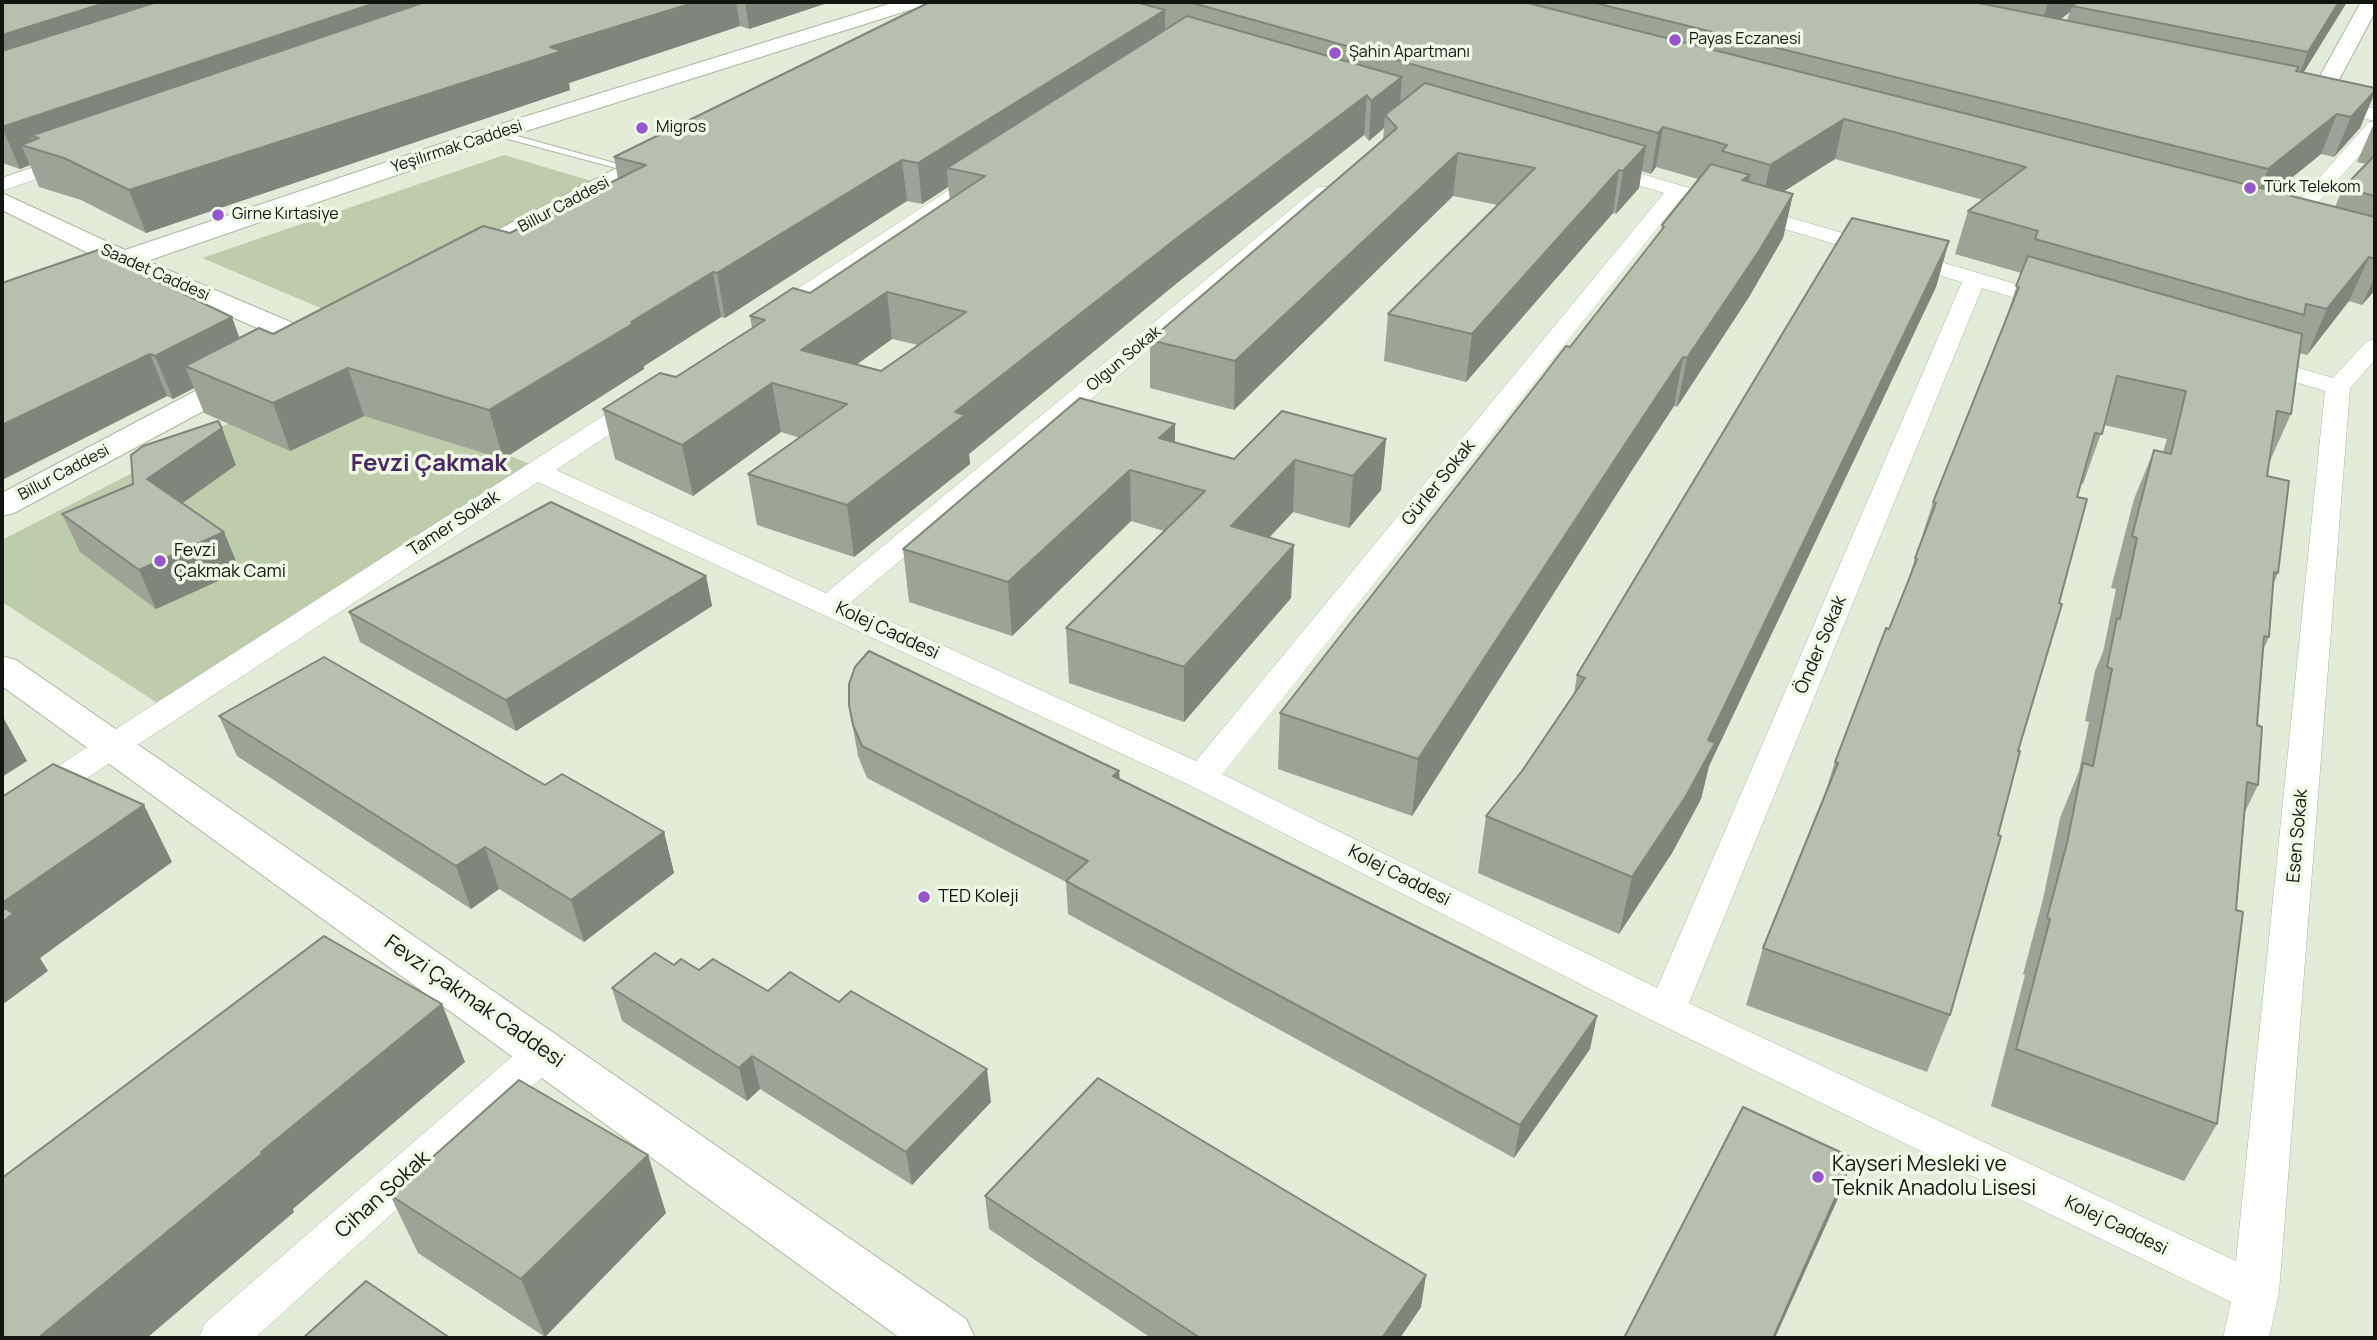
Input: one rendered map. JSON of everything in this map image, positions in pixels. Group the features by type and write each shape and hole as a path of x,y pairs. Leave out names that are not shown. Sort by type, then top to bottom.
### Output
{"street":[{"name":"Yeşilırmak Caddesi","path":"2,301 496,133 915,2"},
{"path":"857,47 941,2"},
{"path":"2371,2 2310,101 2375,115"},
{"path":"2267,219 2306,227 2375,127"},
{"name":"Billur Caddesi","path":"446,268 690,137"},
{"path":"2,185 94,152"},
{"path":"745,334 1012,158"},
{"path":"1573,160 2078,310"},
{"name":"Olgun Sokak","path":"831,604 1342,176"},
{"name":"Gürler Sokak","path":"1201,777 1677,190"},
{"name":"Saadet Caddesi","path":"2,200 299,347 336,327"},
{"name":"Önder Sokak","path":"1667,1010 1974,279"},
{"path":"2234,356 2338,387 2375,346"},
{"name":"Billur Caddesi","path":"2,506 264,366"},
{"name":"Tamer Sokak","path":"2,818 664,387"},
{"name":"Esen Sokak","path":"2246,1338 2256,1293 2338,387"},
{"name":"Kolej Caddesi","path":"537,471 831,604 1201,777 1667,1010 2256,1293"},
{"name":"Fevzi Çakmak Caddesi","path":"2,668 946,1338"},
{"name":"Cihan Sokak","path":"222,1338 544,1052"}],"lane":[{"path":"496,133 631,169"}],"green space":[{"path":"504,155 605,185 349,320 202,258"},
{"path":"315,379 540,468 165,708 2,602 2,540"}],"building":[{"path":"2,2 108,2 2,35"},
{"path":"157,2 378,2 2,127 2,51"},
{"path":"425,2 696,2 550,47 562,51 129,190 64,158 21,145 39,138 30,136"},
{"path":"930,2 1136,2 1165,10 918,163 902,160 489,410 348,368 273,403 185,366 259,328 273,334 483,226 510,233 646,165 614,157"},
{"path":"1189,2 1524,2 2375,217 2375,259 2369,257 2327,309 2306,304 2304,315 2035,239 2038,231 1968,211 2026,167 1844,119 1770,165 1722,151 1727,145 1663,127 1658,133"},
{"path":"1591,2 1974,2 2299,67 2296,71 2375,88 2375,91 2351,117 2337,114 2268,169"},
{"path":"2077,2 2339,2 2308,52 2072,6"},
{"path":"1187,16 1402,77 1371,101 1367,95 1177,238 955,412 965,415 847,505 748,474 847,404 772,383 682,445 603,409 660,373 676,377 765,320 750,316 793,288 810,293 985,176 947,168","holes":["887,292 966,312 881,371 801,350"]},
{"path":"1425,83 1646,146 1623,171 1619,170 1472,334 1388,314 1535,168 1458,153 1235,361 1150,340 1397,128 1385,115"},
{"path":"2375,155 2375,196 2343,188"},
{"path":"1711,164 1750,175 1742,180 1793,194 1759,251 1687,358 1683,357 1418,759 1280,713 1566,346 1570,347"},
{"path":"1852,218 1949,241 1708,740 1715,743 1686,796 1632,877 1486,816 1522,771 1585,678 1577,675"},
{"path":"101,249 153,275 148,277 232,317 155,356 150,354 2,425 2,283"},
{"path":"2028,256 2302,334 2291,414 2277,411 2267,476 2289,481 2278,573 2274,572 2269,637 2264,636 2257,725 2262,727 2258,785 2247,782 2236,910 2243,912 2217,1124 2016,1049 2050,919 2047,918 2067,843 2083,763 2093,766 2112,669 2107,667 2137,538 2132,536 2154,450 2171,454 2186,391 2117,376 2102,434 2095,433 2077,497 2087,499 2059,603 2062,604 2018,751 1998,835 2001,836 1950,1015 1763,948 1838,763 1835,762 1886,628 1889,629 1917,559 1915,558 1936,503 1933,502 2019,287 2016,286"},
{"path":"1080,398 1175,424 1159,438 1234,459 1282,411 1386,439 1353,476 1295,460 1231,526 1294,545 1184,667 1066,628 1205,491 1130,470 1008,582 903,549"},
{"path":"218,421 222,428 147,479 224,532 139,570 62,514 133,484 131,455 143,446"},
{"path":"551,502 706,576 506,700 349,612"},
{"path":"869,651 1119,771 1113,776 1597,1016 1520,1125 1066,881 1088,861 862,746 853,725 849,684 855,667"},
{"path":"324,657 545,785 562,774 664,832 571,900 485,847 456,866 219,716"},
{"path":"53,764 144,805 2,903 2,797"},
{"path":"2,907 14,913 2,922"},
{"path":"324,936 442,1004 38,1338 2,1338 2,1178"},
{"path":"655,953 674,965 681,959 699,970 713,959 768,991 790,972 839,1002 851,991 987,1069 906,1152 752,1056 739,1068 612,988"},
{"path":"1098,1078 1426,1275 1382,1338 1200,1338 985,1196"},
{"path":"519,1080 648,1155 521,1279 390,1195"},
{"path":"1743,1107 1853,1158 1773,1338 1624,1338"},
{"path":"366,1281 450,1338 303,1338"}],"place":[{"name":"Payas Eczanesi","path":"1675,40"},
{"name":"Şahin Apartmanı","path":"1335,53"},
{"name":"Migros","path":"642,128"},
{"name":"Türk Telekom","path":"2250,188"},
{"name":"Girne Kırtasiye","path":"218,215"},
{"name":"Fevzi Çakmak Cami","path":"160,561"},
{"name":"TED Koleji","path":"924,897"},
{"name":"Kayseri Mesleki ve Teknik Anadolu Lisesi","path":"1818,1177"}],"district":[{"name":"Fevzi Çakmak","path":"429,464"}]}
